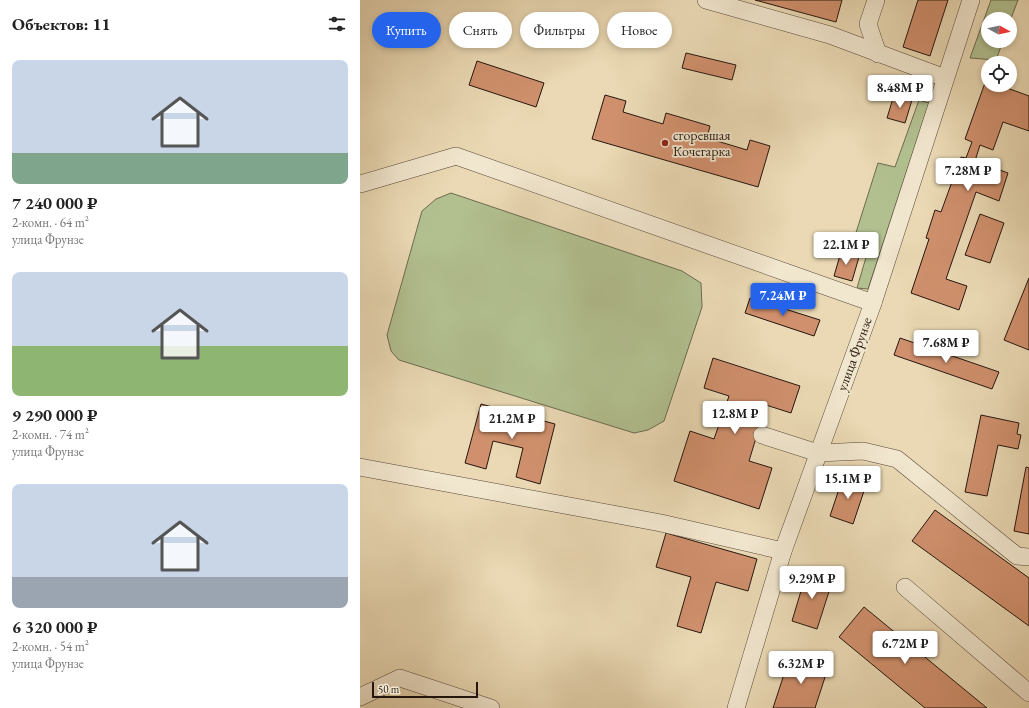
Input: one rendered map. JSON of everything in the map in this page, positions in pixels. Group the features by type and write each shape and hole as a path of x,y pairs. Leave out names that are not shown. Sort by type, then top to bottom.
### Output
{"street":[{"path":"706,0 830,35 945,78"},
{"path":"876,0 868,24 878,54"},
{"name":"улица Фрунзе","path":"736,708 782,551 873,302 971,0"},
{"path":"360,184 456,156 873,302"},
{"path":"762,435 818,453 863,451 897,459 1017,556 1029,557"},
{"path":"360,467 661,523 782,551"},
{"path":"905,587 1029,692"},
{"path":"360,697 400,678 491,708"}],"green space":[{"path":"991,0 1018,0 1013,12 987,12"},
{"path":"981,28 981,48 1000,48 997,56 981,56 981,59 970,58"},
{"path":"919,100 929,103 868,289 857,288 869,247 853,242 878,163 895,167"},
{"path":"451,193 682,271 701,283 702,307 664,421 648,430 634,433 399,360 391,351 387,335 422,211 436,199"}],"building":[{"path":"755,0 842,0 836,22"},
{"path":"918,0 948,0 930,56 903,47"},
{"path":"686,53 736,65 732,80 682,68"},
{"path":"477,61 544,83 536,107 469,85"},
{"path":"982,92 1017,92 1029,96 1029,131 1003,122 993,150 980,145 975,161 1008,173 999,201 976,192 946,279 967,286 959,310 911,293 929,239 926,238 935,210 941,212 961,157 966,158 972,142 965,139"},
{"name":"сгоревшая Кочегарка","path":"605,95 626,101 623,112 663,124 666,113 710,126 707,138 747,150 750,140 770,146 758,187 592,139"},
{"path":"894,95 912,100 905,123 887,118"},
{"path":"980,214 1004,223 990,263 965,255"},
{"path":"841,252 859,257 852,281 834,276"},
{"path":"1029,278 1029,350 1004,340"},
{"path":"750,298 820,320 814,336 745,313"},
{"path":"900,338 999,372 992,389 894,355"},
{"path":"713,358 800,386 791,413 766,405 749,461 772,468 759,509 674,481 690,431 714,439 729,396 704,388"},
{"path":"481,404 555,424 540,484 516,477 523,448 493,441 486,469 465,463"},
{"path":"981,415 1019,423 1017,434 1021,435 1018,449 998,445 987,496 965,492"},
{"path":"1026,467 1029,468 1029,534 1014,531"},
{"path":"843,477 866,485 853,524 830,516"},
{"path":"935,510 1029,578 1029,626 912,541"},
{"path":"666,533 757,559 748,591 716,582 701,633 677,626 691,577 656,567"},
{"path":"807,571 833,579 817,629 792,621"},
{"path":"864,607 987,708 925,708 839,637"},
{"path":"790,656 828,668 815,708 773,708"}],"place":[{"name":"сгоревшая Кочегарка","path":"665,143"}]}
